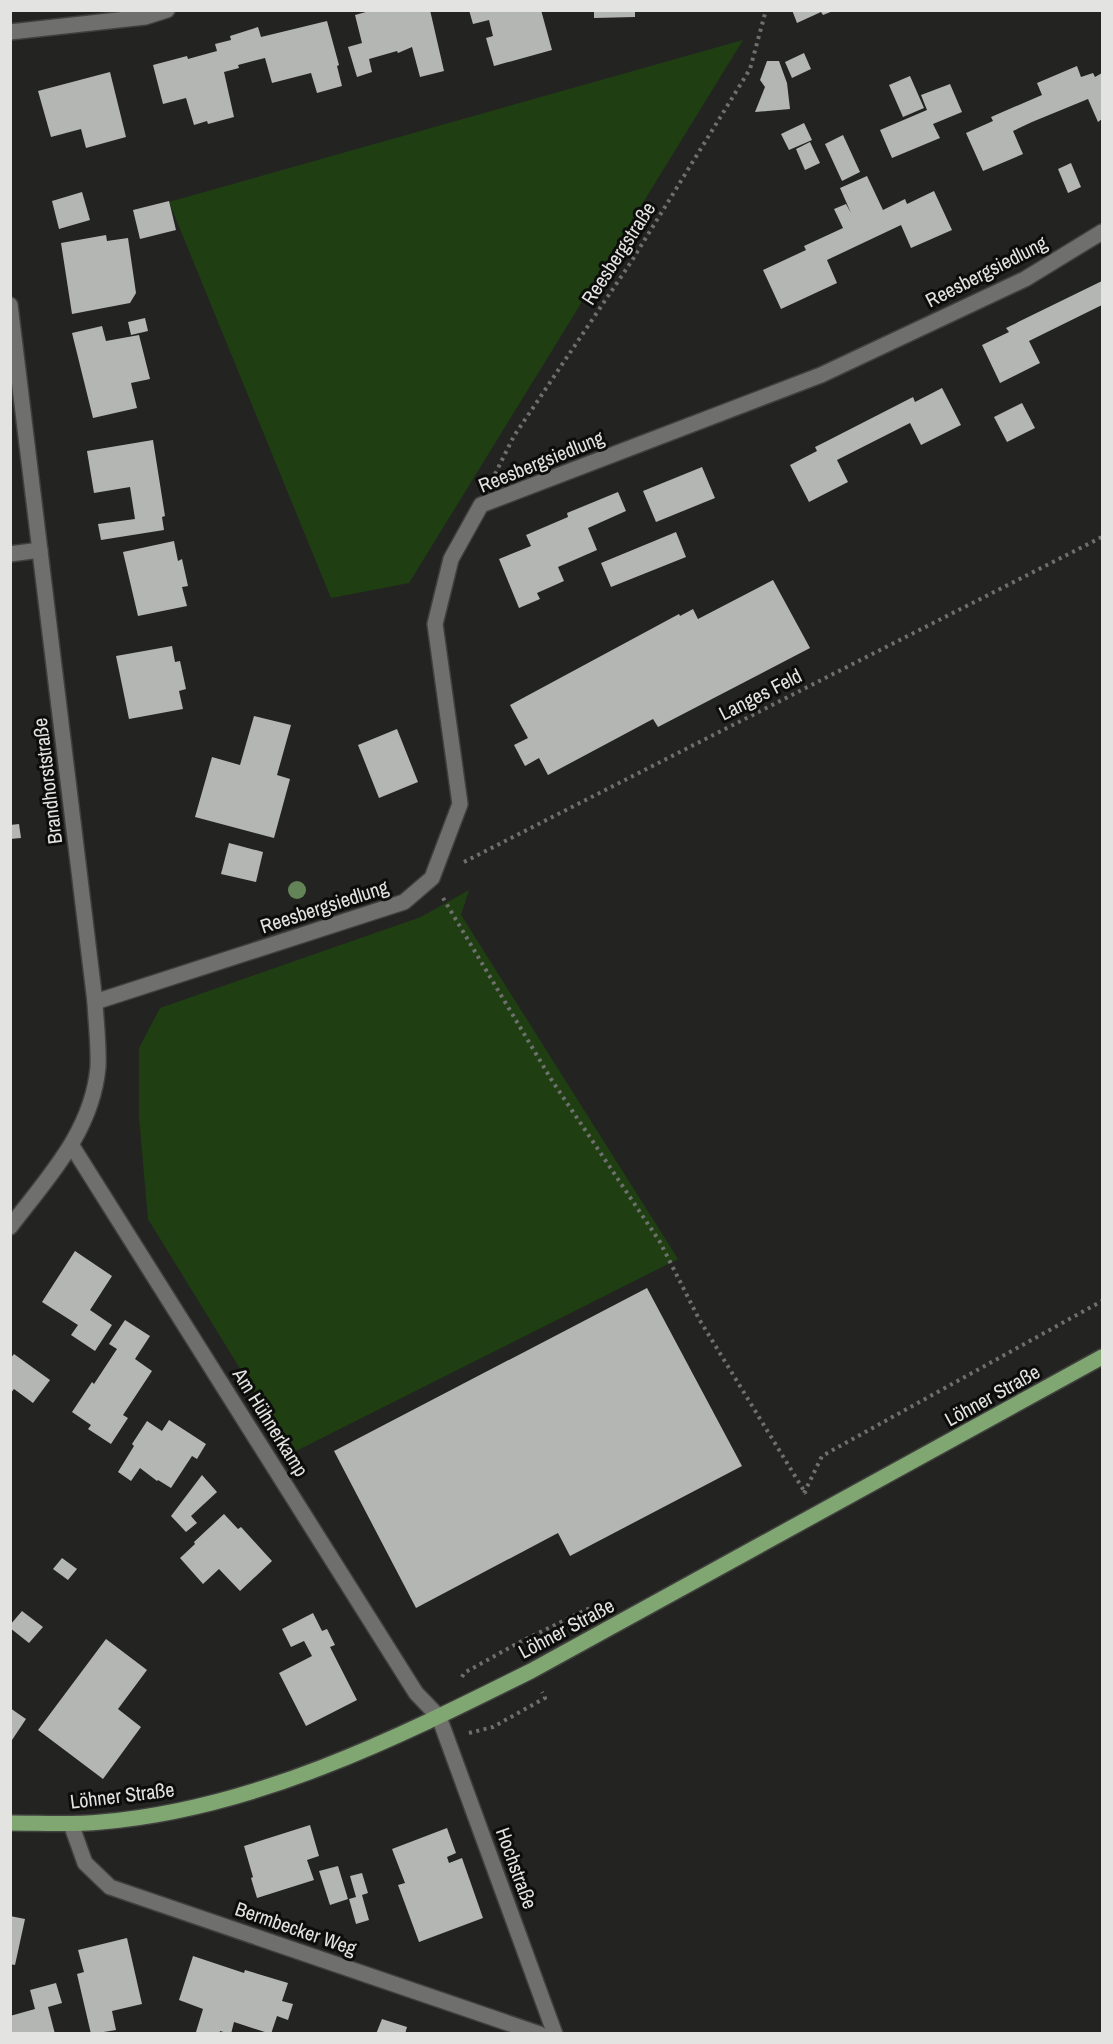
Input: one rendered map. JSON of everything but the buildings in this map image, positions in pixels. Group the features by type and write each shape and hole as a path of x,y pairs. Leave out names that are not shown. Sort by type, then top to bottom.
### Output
{"main road":[{"name":"Löhner Straße","path":"10,1823 71,1824 145,1817 202,1805 271,1786 349,1757 439,1717 531,1671 1102,1357"}],"street":[{"path":"10,32 145,17 167,10"},
{"name":"Reesbergsiedlung","path":"94,1002 404,902 432,878 459,804 435,624 451,559 481,504 821,375 1025,279 1102,232"},
{"name":"Brandhorststraße","path":"10,305 94,1002 98,1066 90,1109 72,1146 10,1227"},
{"path":"10,554 40,550"},
{"name":"Am Hühnerkamp","path":"72,1146 416,1693 439,1717"},
{"name":"Hochstraße","path":"439,1717 555,2034"},
{"name":"Bermbecker Weg","path":"71,1824 86,1863 110,1887 540,2034"}],"path":[{"name":"Reesbergstraße","path":"481,504 514,436 631,262 750,69 766,10"},
{"name":"Langes Feld","path":"432,878 1102,537"},
{"path":"432,878 551,1079 660,1242 699,1319 818,1515"},
{"path":"798,1498 805,1492 822,1456 1102,1301"},
{"path":"594,1606 604,1602"},
{"path":"448,1739 493,1727 545,1698 531,1671"}],"green space":[{"path":"743,40 409,583 331,598 169,202"},
{"path":"469,890 461,915 678,1259 292,1453 148,1219 139,1117 139,1048 160,1008 421,917"}]}
